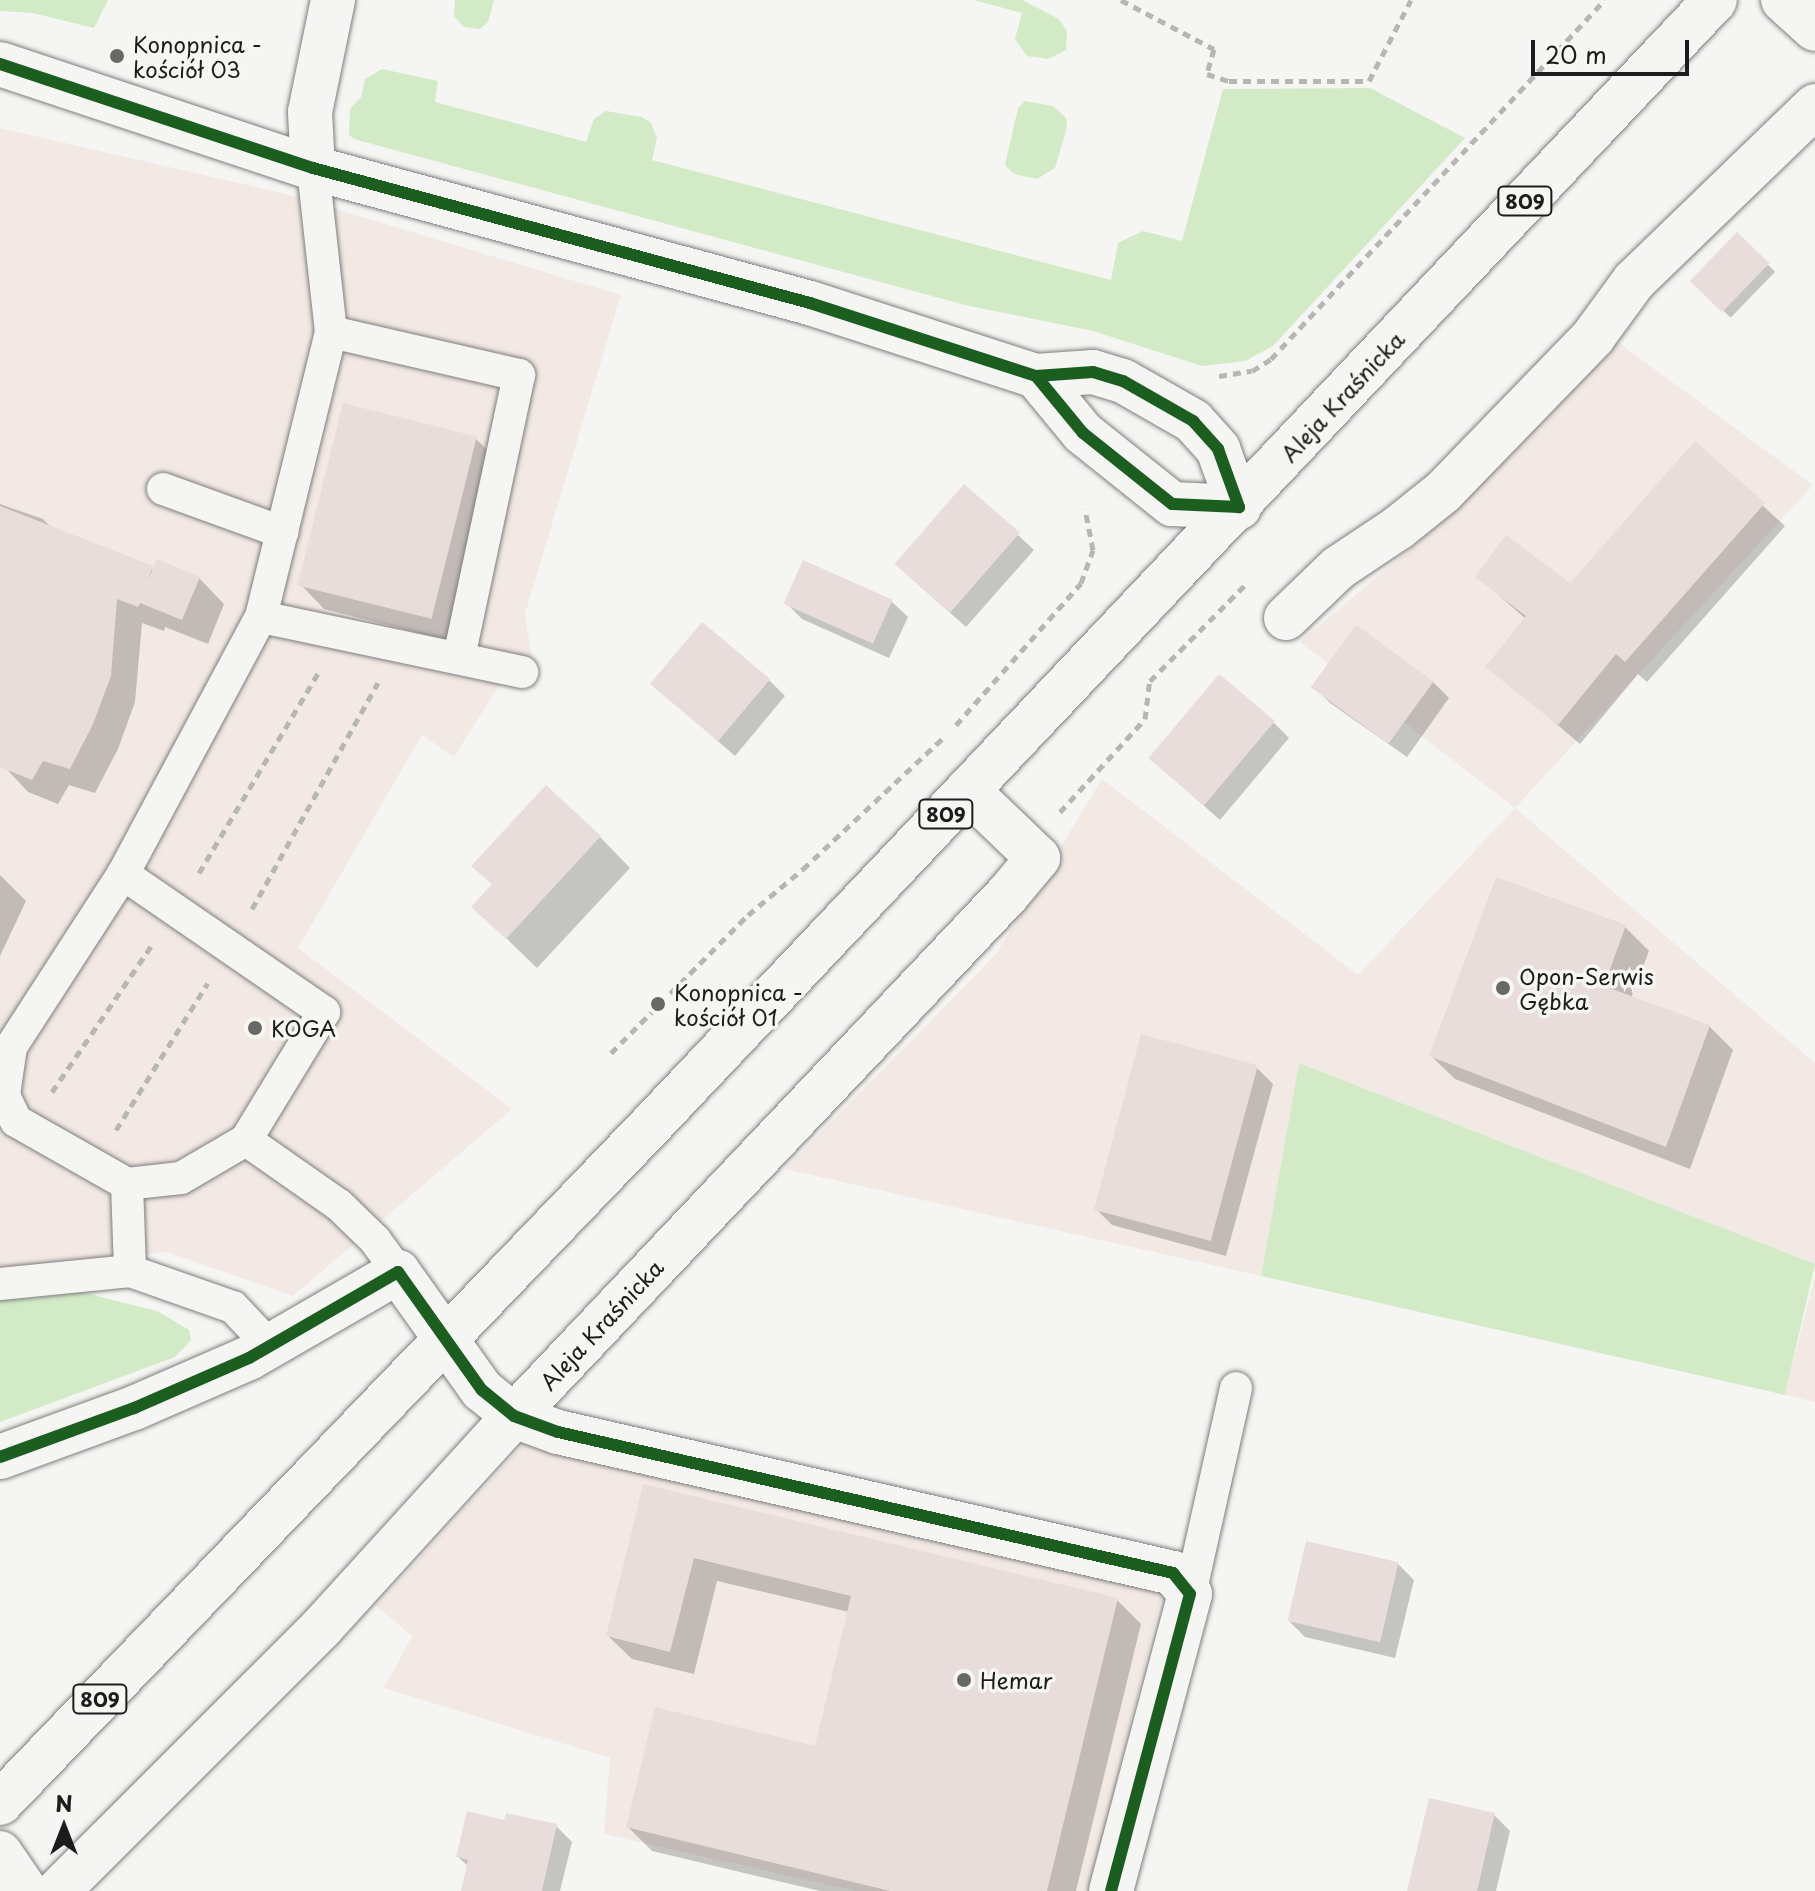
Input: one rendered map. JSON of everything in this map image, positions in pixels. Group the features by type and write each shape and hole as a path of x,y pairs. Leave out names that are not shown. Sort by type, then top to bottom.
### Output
{"street":[{"path":"313,168 310,112 333,0"},
{"name":"Aleja Kraśnicka","path":"0,1803 1239,507 1715,0"},
{"path":"1783,0 1815,29"},
{"path":"0,64 313,168 810,303 914,334 1036,376 1093,372 1123,381 1193,421 1218,449 1239,507 1172,504 1083,433 1036,376"},
{"path":"1286,618 1338,568 1398,528 1443,492 1593,337 1634,281 1815,106"},
{"name":"Aleja Kraśnicka","path":"58,1891 322,1627 514,1416 1038,858 967,790"},
{"path":"0,1457 134,1408 270,1346 398,1272 482,1390 514,1416 558,1432 1173,1573 1190,1594 1111,1891"},
{"path":"0,1853 26,1891"}],"lane":[{"path":"123,874 324,1012 246,1140 181,1178 127,1184 16,1121 4,1095 11,1047 123,874 261,617 331,332 313,168"},
{"path":"331,332 519,375 459,658"},
{"path":"163,489 282,532"},
{"path":"261,617 522,672"},
{"path":"246,1140 339,1205 375,1240 398,1272"},
{"path":"127,1184 130,1271"},
{"path":"0,1284 130,1271 233,1307 270,1346"},
{"path":"1190,1594 1236,1388"}],"path":[{"path":"1121,0 1214,49 1207,74 1229,81 1369,81 1411,0"},
{"path":"1212,375 1252,371 1271,359 1605,0"},
{"path":"611,1053 748,915 909,774 1031,643 1081,583 1089,567 1093,550 1085,509"},
{"path":"94,1166 231,947 399,646"}],"shaded area":[{"path":"0,128 286,194 621,295 525,614 537,689 503,679 454,757 422,735 298,948 512,1109 293,1296 167,1252 0,1271"},
{"path":"1616,341 1813,485 1515,808 1300,642 1426,535"},
{"path":"1102,779 1358,975 1515,808 1815,1063 1815,1264 1299,1063 1261,1276 785,1169 996,954"},
{"path":"1815,1275 1815,1402 1785,1395"},
{"path":"528,1439 1163,1591 1089,1891 856,1891 604,1834 610,1758 384,1688 412,1636 376,1606"}],"green space":[{"path":"0,0 108,0 94,28 33,13 0,11"},
{"path":"455,0 494,0 488,22 480,29 464,27 454,16"},
{"path":"974,0 1022,0 1059,19 1067,31 1066,50 1048,59 1027,56 1015,39 1022,13"},
{"path":"382,69 438,81 435,102 586,142 594,119 606,111 642,117 651,123 657,138 652,160 1111,280 1118,243 1143,231 1182,241 1223,89 1370,88 1465,138 1273,346 1245,361 1202,366 1093,331 965,305 354,139 349,135 350,109 361,97 365,79"},
{"path":"1025,101 1053,106 1066,118 1067,127 1055,168 1037,179 1014,174 1005,165 1018,108"},
{"path":"1299,1063 1815,1264 1785,1395 1261,1276"},
{"path":"73,1290 157,1311 189,1330 191,1340 175,1357 0,1422 0,1299"}],"building":[{"path":"1737,232 1769,263 1722,312 1690,281"},
{"path":"343,403 477,436 431,619 298,585"},
{"path":"1695,441 1765,503 1625,662 1616,654 1558,725 1485,667 1526,616 1475,577 1506,535 1570,583"},
{"path":"964,484 1020,533 950,613 894,564"},
{"path":"0,506 153,566 146,585 157,559 200,577 182,620 140,603 138,607 117,599 111,676 93,724 70,769 43,761 32,780 0,767"},
{"path":"803,560 893,600 873,644 783,604"},
{"path":"702,622 770,679 718,741 650,684"},
{"path":"1356,625 1434,681 1388,744 1311,687"},
{"path":"1219,674 1275,721 1204,805 1148,758"},
{"path":"546,785 601,836 506,939 471,907 492,884 471,866"},
{"path":"1496,877 1626,925 1604,986 1710,1025 1666,1147 1429,1056"},
{"path":"1141,1034 1258,1065 1211,1241 1094,1210"},
{"name":"Hemar","path":"643,1484 1118,1598 1047,1891 890,1891 626,1827 655,1707 815,1746 851,1596 694,1558 670,1652 606,1636"},
{"path":"1306,1541 1399,1562 1380,1642 1288,1621"},
{"path":"1429,1798 1495,1813 1477,1891 1407,1891"},
{"path":"467,1811 504,1820 506,1813 557,1824 542,1891 461,1891 468,1860 456,1857"}],"cycle path":[{"path":"0,64 313,168 810,303 1036,376 1093,372 1123,381 1193,421 1218,449 1239,507 1172,504 1083,433 1036,376"},
{"path":"0,1457 134,1408 249,1358 398,1272 482,1390 514,1416 558,1432 1173,1573 1190,1594 1111,1891"}],"place":[{"name":"Konopnica - kościół 03","path":"117,56"},
{"name":"Opon-Serwis Gębka","path":"1503,988"},
{"name":"Konopnica - kościół 01","path":"658,1004"},
{"name":"KOGA","path":"255,1028"},
{"name":"Hemar","path":"964,1680"}]}
